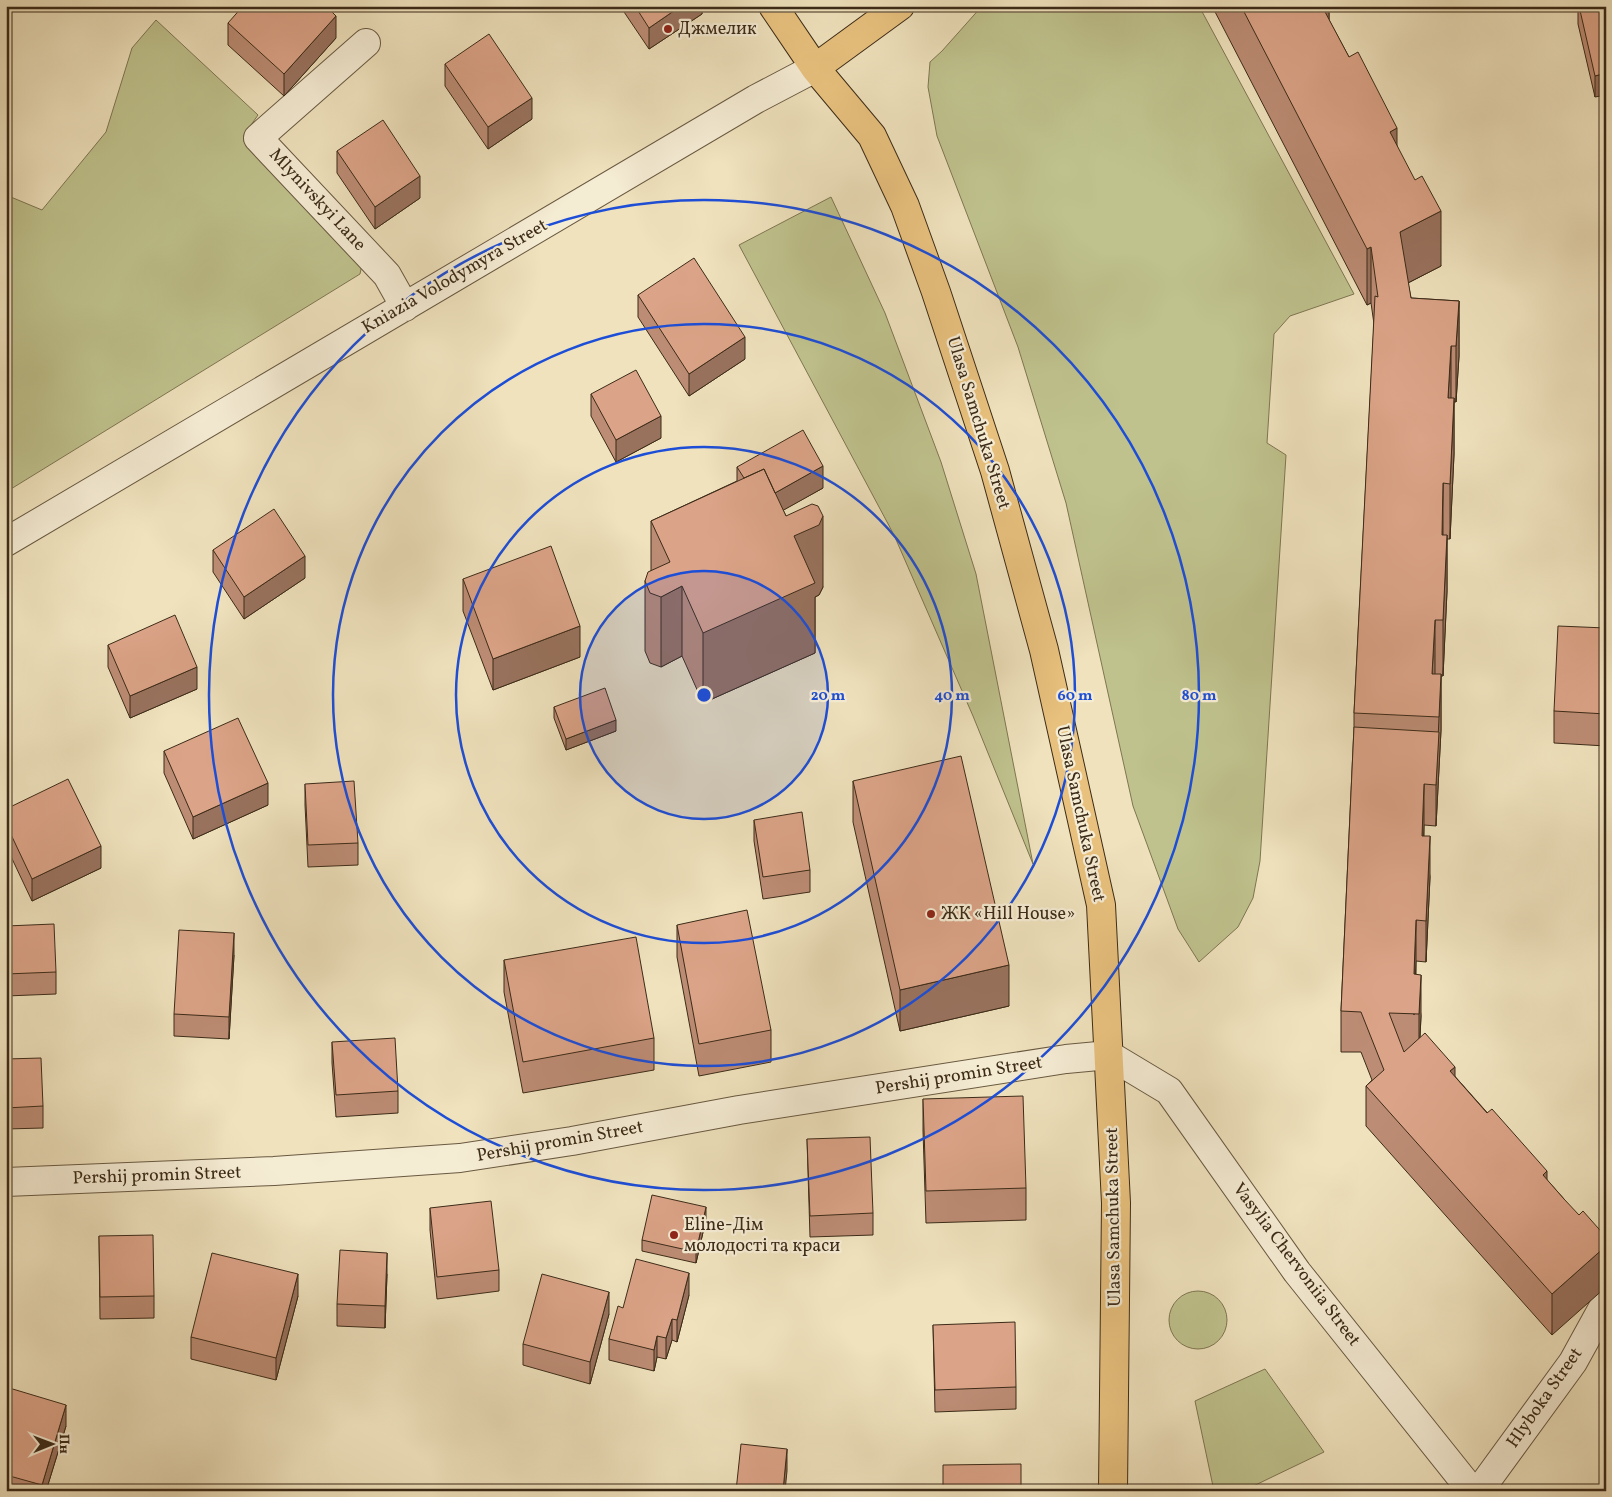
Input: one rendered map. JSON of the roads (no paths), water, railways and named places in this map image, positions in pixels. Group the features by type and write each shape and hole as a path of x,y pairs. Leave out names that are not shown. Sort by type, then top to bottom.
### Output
{"main road":[{"name":"Ulasa Samchuka Street","path":"773,6 815,68 872,136 905,206 936,292 995,470 1044,650 1101,906 1116,1203 1113,1491"},
{"name":"Kniazia Volodymyra Street","path":"815,68 900,6"}],"street":[{"name":"Mlynivskyi Lane","path":"366,43 258,138 387,275 405,307"},
{"name":"Kniazia Volodymyra Street","path":"6,542 756,99 815,68"},
{"name":"Pershij promin Street","path":"6,1182 274,1171 460,1158 572,1141 748,1109 1066,1059 1109,1055"},
{"name":"Vasylia Chervoniia Street","path":"1109,1055 1169,1091 1297,1272 1472,1491"},
{"name":"Hlyboka Street","path":"1479,1491 1574,1362 1606,1302"}],"place":[{"name":"Джмелик","path":"668,29"},
{"name":"ЖК «Hill House»","path":"931,914"},
{"name":"Eline-Дім молодості та краси","path":"674,1235"}]}
